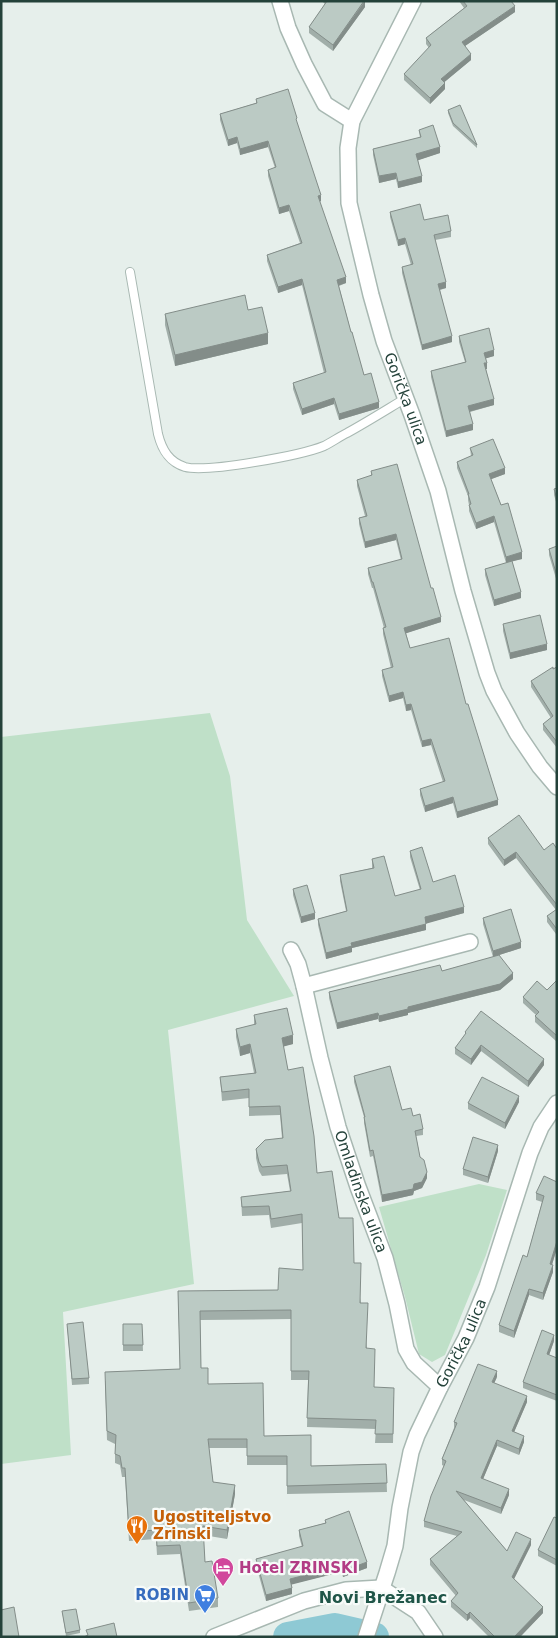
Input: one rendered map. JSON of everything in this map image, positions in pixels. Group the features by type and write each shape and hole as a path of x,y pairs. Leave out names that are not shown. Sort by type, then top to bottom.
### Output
{"street":[{"path":"280,1 288,28 325,104 352,121"},
{"name":"Gorička ulica","path":"413,1 352,121 348,148 349,204 370,295 384,341 438,491 463,592 487,673 494,691 517,733 540,767 557,787"},
{"path":"304,986 470,942"},
{"name":"Omladinska ulica","path":"291,950 298,964 304,986 338,1127 384,1258 397,1304 406,1349 414,1363 440,1387"},
{"name":"Gorička ulica","path":"366,1637 395,1546 401,1500 411,1452 417,1435 466,1338 487,1287 530,1153 541,1127 557,1103"},
{"path":"214,1637 304,1601 346,1590 382,1588 418,1612 435,1637"}],"lane":[{"path":"130,272 161,448 176,463 186,467 205,468 308,451 325,445 375,418 406,398"}],"green space":[{"path":"210,713 230,776 247,920 294,996 168,1030 194,1284 63,1312 71,1455 1,1464 1,737"},
{"path":"479,1184 507,1190 486,1255 445,1355 432,1362 419,1354 379,1207"}],"building":[{"path":"327,1 364,1 333,45 309,27"},
{"path":"463,1 511,1 515,6 462,42 471,54 441,79 445,83 430,98 404,74 431,45 426,38 467,6"},
{"path":"288,89 321,195 318,196 346,277 337,280 351,332 364,375 371,373 379,402 339,414 334,398 302,409 293,383 326,372 302,279 278,287 267,255 302,243 289,205 279,208 268,170 276,167 268,141 240,149 237,137 228,140 220,114 257,103 256,99"},
{"path":"460,105 477,145 453,123 448,110"},
{"path":"433,125 440,147 416,154 422,176 398,182 396,173 379,176 373,149 421,137 419,130"},
{"path":"420,204 424,220 448,215 451,231 434,235 446,282 438,284 452,336 422,345 402,267 413,264 405,238 398,240 390,212"},
{"path":"245,295 248,310 262,307 268,333 175,355 165,314"},
{"path":"489,328 494,350 484,353 487,363 484,363 494,399 468,406 473,424 446,431 431,371 466,362 459,336"},
{"path":"493,439 505,468 489,474 501,505 508,503 522,552 506,557 494,516 476,523 469,505 471,504 469,494 457,462 473,455 470,448"},
{"path":"397,464 431,588 433,588 441,617 404,628 410,648 449,638 466,704 468,704 498,800 457,812 453,797 425,806 420,789 445,781 431,739 422,741 411,704 406,705 403,692 389,696 382,670 393,667 383,628 386,627 368,568 402,559 396,534 365,542 359,518 367,516 357,480 372,475 371,471"},
{"path":"557,488 557,499 554,489"},
{"path":"557,546 557,576 549,549"},
{"path":"512,561 521,592 494,600 485,569"},
{"path":"540,615 547,644 510,653 503,624"},
{"path":"553,667 553,669 557,667 557,742 543,724 553,716 531,681"},
{"path":"519,815 544,850 553,843 557,849 557,905 516,852 504,860 488,838"},
{"path":"422,847 433,882 455,875 464,907 425,917 426,924 351,943 352,946 326,953 318,919 347,911 340,875 374,868 372,859 384,856 395,896 421,889 410,851"},
{"path":"307,885 315,913 301,917 293,889"},
{"path":"511,909 521,942 493,951 483,918"},
{"path":"557,909 557,927 556,928 547,916"},
{"path":"499,955 513,973 500,984 379,1016 378,1013 337,1023 329,992 440,965 442,971"},
{"path":"557,980 557,1036 535,1016 539,1012 523,997 537,981 547,990"},
{"path":"287,1008 293,1035 282,1038 288,1070 303,1067 314,1136 317,1173 332,1171 339,1218 353,1218 354,1263 361,1263 360,1303 368,1303 366,1348 375,1349 374,1387 394,1388 393,1434 375,1434 376,1420 307,1418 309,1371 291,1371 291,1310 200,1311 201,1368 208,1368 208,1384 263,1383 264,1436 311,1435 311,1466 386,1464 387,1483 287,1486 287,1456 247,1456 247,1439 208,1439 213,1482 235,1485 227,1530 203,1526 205,1562 212,1561 218,1598 189,1603 180,1545 157,1546 156,1530 129,1532 125,1468 122,1468 120,1456 115,1454 116,1435 107,1431 105,1372 180,1369 178,1291 278,1290 279,1268 303,1270 302,1214 271,1219 269,1206 242,1207 241,1197 291,1191 287,1165 262,1167 256,1149 265,1140 283,1138 280,1106 249,1107 249,1089 222,1092 220,1077 256,1073 250,1044 240,1047 236,1029 256,1024 254,1015"},
{"path":"481,1011 544,1059 528,1081 481,1045 471,1059 455,1048"},
{"path":"390,1066 402,1110 411,1108 413,1116 420,1114 423,1129 415,1131 420,1157 424,1160 427,1172 422,1182 414,1184 413,1189 382,1195 373,1150 370,1151 365,1117 354,1076"},
{"path":"482,1077 519,1096 505,1123 468,1103"},
{"path":"473,1137 498,1145 488,1177 463,1169"},
{"path":"544,1176 557,1182 557,1241 550,1264 553,1265 543,1293 529,1289 514,1331 499,1325 523,1255 527,1257 544,1196 536,1193"},
{"path":"83,1322 89,1378 72,1379 67,1324"},
{"path":"123,1324 142,1324 143,1345 123,1345"},
{"path":"542,1330 554,1335 547,1354 557,1358 557,1395 523,1382"},
{"path":"478,1364 497,1371 492,1382 527,1396 512,1431 524,1436 519,1449 497,1440 481,1478 509,1489 501,1508 456,1491 507,1551 516,1532 531,1539 512,1577 543,1607 514,1637 495,1637 470,1612 467,1615 451,1601 458,1593 430,1559 462,1532 424,1521 431,1496 446,1461 442,1459 457,1423 454,1422"},
{"path":"349,1511 367,1562 343,1571 341,1566 290,1579 292,1588 266,1595 256,1559 303,1546 299,1530 326,1523 325,1520"},
{"path":"554,1517 557,1518 557,1560 538,1550"},
{"path":"14,1607 19,1637 1,1637 1,1610"},
{"path":"76,1609 80,1630 66,1633 62,1611"},
{"path":"114,1623 117,1637 84,1637 88,1635 86,1630"}],"waterway":[{"path":"288,1637 335,1628 374,1637"}],"place":[{"name":"Ugostiteljstvo Zrinski","path":"137,1545"},
{"name":"Hotel ZRINSKI","path":"223,1587"},
{"name":"ROBIN","path":"205,1614"}],"district":[{"name":"Novi Brežanec","path":"383,1597"}]}
